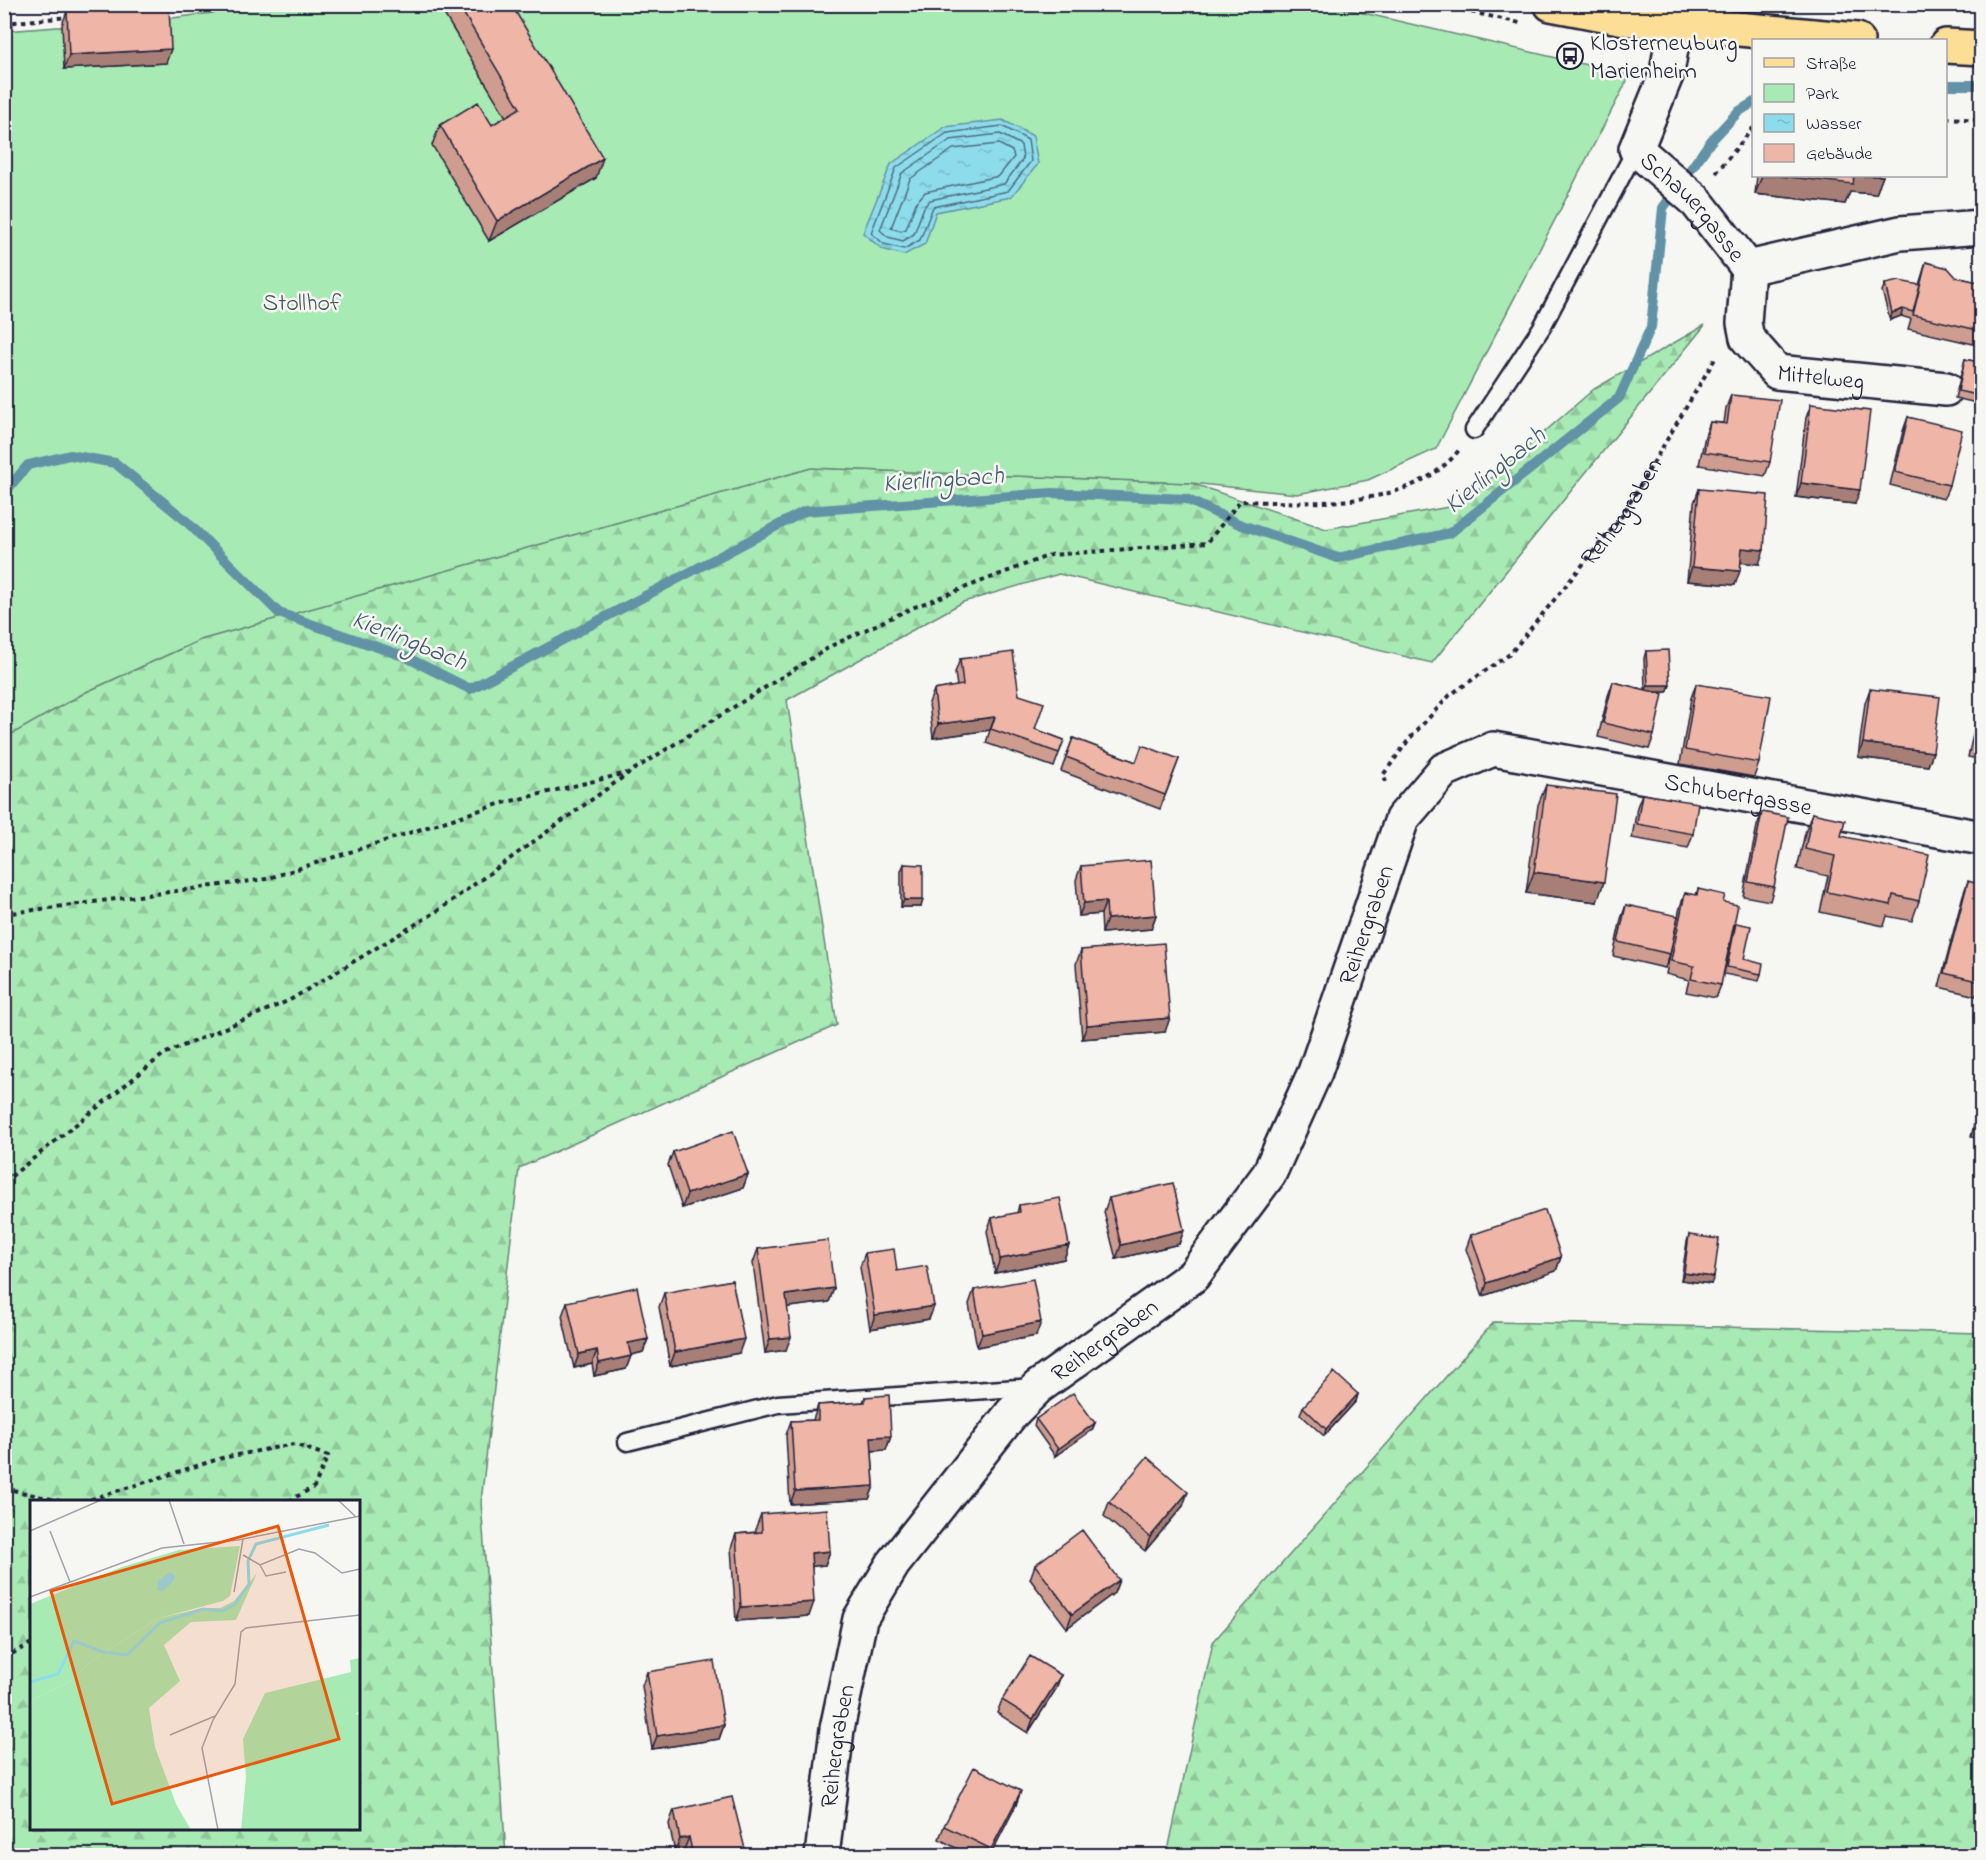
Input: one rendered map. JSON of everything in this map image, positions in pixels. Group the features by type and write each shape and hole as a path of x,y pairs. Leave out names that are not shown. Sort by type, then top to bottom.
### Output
{"main road":[{"path":"1551,4 1597,15 1846,39"},
{"path":"1947,46 1982,48"}],"street":[{"name":"Schauergasse","path":"1675,24 1667,73 1636,149 1695,200 1748,268 1900,233 1982,227"},
{"path":"1744,323 1748,268"},
{"name":"Mittelweg","path":"1744,323 1747,338 1778,372 1946,389"},
{"name":"Reihergraben","path":"822,1856 837,1729 860,1619 893,1564 1012,1413 1038,1387 1193,1276 1269,1174 1315,1072 1402,819 1444,770 1493,749"},
{"name":"Schubertgasse","path":"1493,749 1982,838"}],"lane":[{"path":"1474,430 1542,327 1636,149"},
{"path":"627,1442 778,1404 1038,1387"}],"path":[{"path":"159,9 205,4"},
{"path":"4,23 76,16"},
{"path":"1947,118 1982,120"},
{"path":"1695,200 1752,129"},
{"name":"Reihergraben","path":"1402,819 1383,775 1410,738 1450,695 1510,654 1620,519 1725,342 1744,323"},
{"path":"4,1182 164,1054 290,1000 436,912 630,772 833,645 912,608 1050,555 1207,543 1240,501 1328,503 1363,500 1419,482 1452,459 1474,430"},
{"path":"4,914 266,879 499,804 630,772"},
{"path":"88,1500 222,1458 294,1444 328,1456 314,1487 291,1500"},
{"path":"4,1488 55,1500"},
{"path":"4,1658 30,1644"}],"green space":[{"name":"Stollhof","path":"284,4 1325,4 1630,75 1436,449 1368,480 1297,494 1191,483 811,468 200,640 86,692 5,738 5,31 164,19"},
{"path":"1705,325 1432,663 1059,574 963,602 787,700 837,1025 519,1168 481,1502 506,1855 5,1855 4,738 86,692 200,640 811,468 1191,483 1326,529 1460,505 1594,389"},
{"path":"1494,1322 1981,1333 1981,1855 1167,1855 1213,1642"}],"water":[{"path":"1003,120 1033,136 1038,164 1011,197 936,212 925,244 904,255 882,249 863,233 891,164 945,127"}],"building":[{"path":"458,4 511,4 603,158 497,221 440,125 478,102 492,125 520,108"},
{"path":"169,6 171,49 69,55 67,11"},
{"path":"1788,177 1854,177 1853,184"},
{"path":"1926,262 1948,268 1956,277 1982,283 1982,331 1913,315"},
{"path":"1899,281 1920,285 1913,312 1903,309 1892,313 1885,284"},
{"path":"1965,359 1982,363 1982,396 1958,391"},
{"path":"1731,395 1780,400 1770,462 1704,452 1710,422 1727,424"},
{"path":"1811,404 1870,411 1860,490 1801,483"},
{"path":"1908,417 1962,430 1949,485 1895,472"},
{"path":"1699,489 1768,495 1764,550 1742,548 1740,571 1692,567"},
{"path":"1668,650 1670,685 1648,685 1646,651"},
{"path":"1013,652 1019,695 1044,703 1035,729 1064,740 1059,753 991,729 995,717 938,724 934,690 963,685 960,659"},
{"path":"1613,682 1663,694 1654,735 1603,723"},
{"path":"1696,684 1771,696 1759,763 1685,750"},
{"path":"1870,689 1940,697 1933,752 1863,743"},
{"path":"1982,703 1982,745 1973,743"},
{"path":"1073,738 1136,762 1142,745 1179,759 1165,795 1066,757"},
{"path":"1546,785 1616,794 1604,882 1534,872"},
{"path":"1642,794 1698,803 1693,834 1637,824"},
{"path":"1762,812 1788,817 1774,887 1748,882"},
{"path":"1812,813 1845,820 1841,836 1929,855 1919,901 1893,895 1891,905 1827,892 1835,856 1805,849"},
{"path":"1151,860 1156,915 1107,919 1106,901 1084,903 1081,866"},
{"path":"904,864 923,865 923,900 904,900"},
{"path":"1968,881 1982,885 1981,982 1944,973"},
{"path":"1698,889 1725,895 1723,902 1738,905 1721,985 1691,979 1694,966 1671,961 1685,893 1697,895"},
{"path":"1626,905 1678,916 1670,954 1618,942"},
{"path":"1736,923 1751,926 1744,959 1763,964 1761,974 1727,967"},
{"path":"1164,943 1170,1018 1087,1025 1081,950"},
{"path":"1982,1100 1982,1125 1976,1123"},
{"path":"733,1131 748,1174 687,1194 673,1152"},
{"path":"1173,1183 1184,1230 1121,1245 1109,1198"},
{"path":"1060,1198 1069,1245 1000,1259 992,1218 1020,1212 1019,1205"},
{"path":"1545,1210 1561,1257 1487,1283 1471,1235"},
{"path":"1689,1235 1719,1239 1714,1277 1684,1273"},
{"path":"828,1240 834,1288 786,1295 791,1337 770,1339 758,1249"},
{"path":"894,1249 897,1271 927,1266 934,1306 875,1315 865,1253"},
{"path":"1033,1279 1041,1322 982,1334 974,1290"},
{"path":"732,1280 744,1339 675,1352 664,1293"},
{"path":"637,1287 648,1339 628,1343 631,1356 599,1363 597,1350 579,1354 567,1302"},
{"path":"1334,1372 1358,1394 1326,1429 1303,1407"},
{"path":"1073,1393 1095,1423 1058,1449 1036,1419"},
{"path":"889,1395 891,1436 871,1437 874,1486 795,1491 791,1421 818,1420 818,1405 865,1402 865,1397"},
{"path":"1147,1457 1188,1492 1150,1537 1109,1502"},
{"path":"827,1509 830,1551 811,1553 814,1602 741,1607 736,1534 762,1532 761,1514"},
{"path":"1082,1530 1119,1580 1072,1614 1035,1565"},
{"path":"1030,1656 1061,1675 1033,1719 1002,1700"},
{"path":"714,1661 724,1725 657,1736 647,1672"},
{"path":"974,1767 1021,1791 991,1849 944,1826"},
{"path":"732,1797 745,1849 716,1856 693,1856 689,1837 680,1839 674,1810"}],"waterway":[{"name":"Kierlingbach","path":"1947,85 1982,85"},
{"name":"Kierlingbach","path":"4,493 28,465 70,455 115,463 184,519 279,613 406,657 470,689 805,511 1052,493 1186,499 1239,524 1338,558 1450,533 1619,398 1651,327 1663,208 1711,141 1738,112 1752,103"}],"place":[{"name":"Klosterneuburg Marienheim","path":"1570,56"}]}
